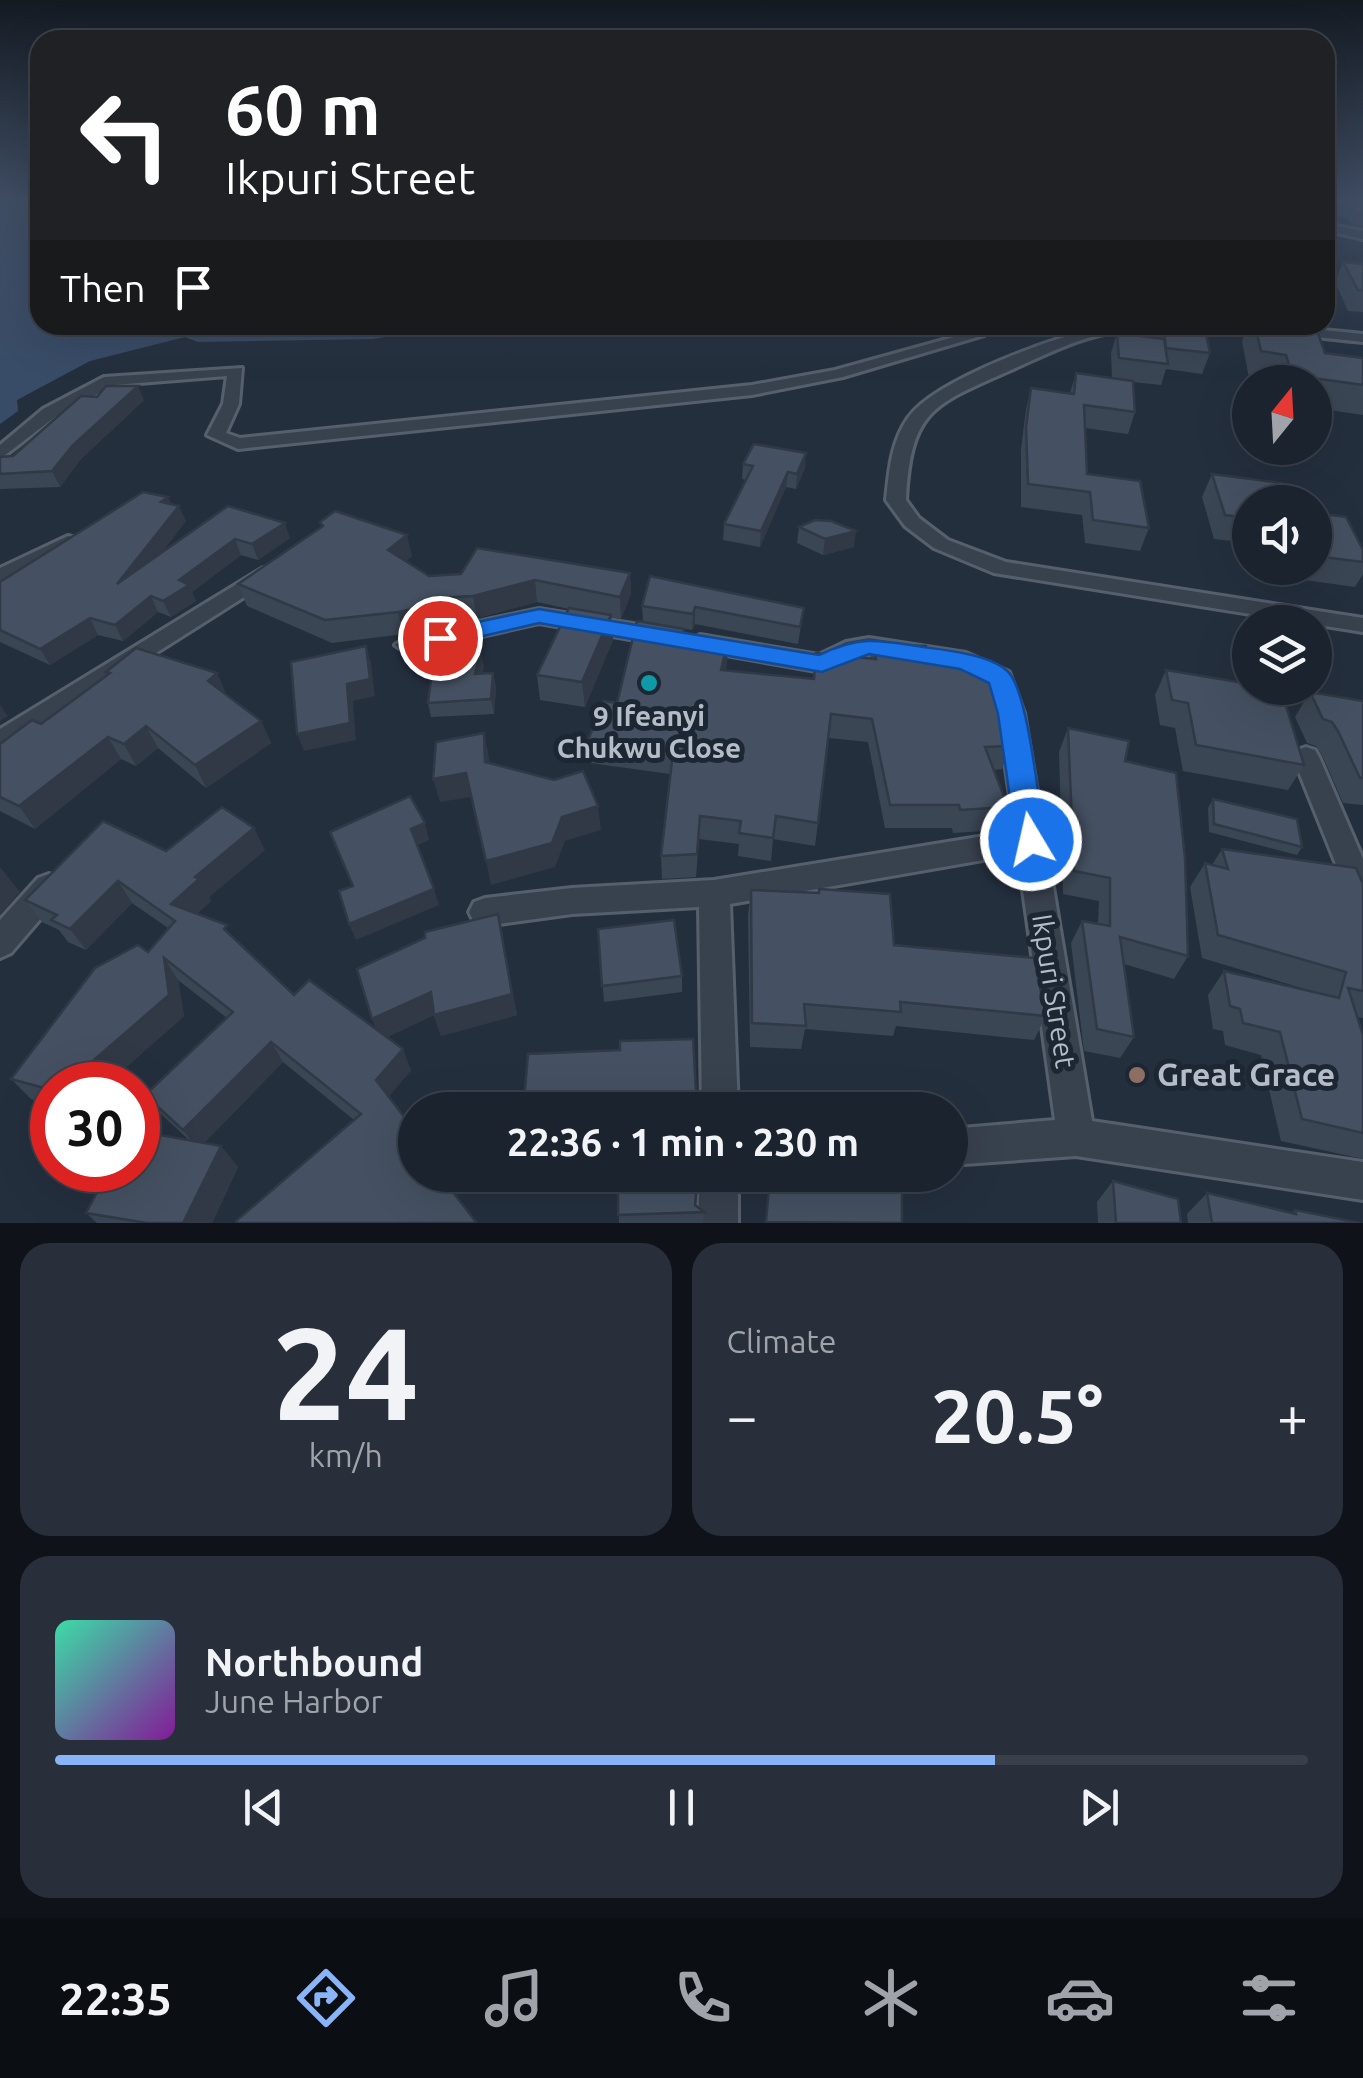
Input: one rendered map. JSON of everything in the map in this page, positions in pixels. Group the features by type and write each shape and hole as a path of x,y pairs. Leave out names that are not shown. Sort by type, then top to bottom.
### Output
{"street":[{"path":"0,454 49,412 110,380 236,371 232,404 216,435 238,444 752,390 837,374 975,335"},
{"path":"1084,335 928,404 912,423 898,466 896,500 912,522 941,544 1002,568 1363,625"},
{"path":"1329,335 1363,338"},
{"path":"0,577 86,533"},
{"path":"0,742 288,558"},
{"name":"Ikpuri Street","path":"407,645 539,616 822,664 854,648 869,646 966,662 1000,678 1011,714 1076,1138"},
{"path":"1306,757 1363,894"},
{"path":"485,912 572,901 714,893 1031,840"},
{"path":"0,943 69,864"},
{"path":"714,893 720,1092"},
{"path":"968,1146 1076,1138 1363,1181"},
{"path":"718,1223 719,1192"}],"water":[{"path":"0,255 30,255 30,335 398,335 373,339 198,342 185,337 90,361 17,400 18,411 0,424"}],"building":[{"path":"1343,262 1363,264 1363,290 1358,290"},
{"path":"1117,335 1133,335 1164,339 1168,364 1119,358"},
{"path":"1164,335 1206,335 1210,353 1166,348"},
{"path":"1257,335 1319,335 1325,353 1363,358 1363,385 1332,381 1332,365 1289,365 1286,355 1261,351"},
{"path":"1076,373 1133,381 1135,412 1084,405 1087,474 1140,481 1149,528 1093,520 1090,492 1028,484 1026,427 1031,388 1074,394"},
{"path":"106,386 138,386 73,445 52,471 0,474 0,457 13,456 81,396 97,397"},
{"path":"754,444 806,453 797,474 788,472 761,531 724,524 753,466 743,464"},
{"path":"1212,474 1281,483 1232,485 1232,516 1225,515"},
{"path":"143,492 168,497 161,502 179,506 117,584 228,506 285,523 252,544 235,539 179,580 189,585 163,601 151,596 115,625 90,618 40,649 0,630 0,582"},
{"path":"335,511 407,535 388,550 429,576 461,574 477,548 630,573 620,597 535,580 473,596 439,598 436,604 398,612 325,620 238,584 323,526 320,522"},
{"path":"1332,515 1346,517 1363,550 1363,562 1332,558"},
{"path":"815,520 831,521 856,531 825,539 799,527"},
{"path":"650,576 804,608 800,627 695,607 693,614 642,606"},
{"path":"569,608 611,615 582,682 537,675"},
{"path":"637,621 684,629 682,635 728,641 721,670 814,679 816,653 876,659 873,645 926,646 929,657 981,657 993,663 1010,746 985,747 1008,807 960,810 959,805 890,805 872,719 831,714 818,823 776,816 773,838 739,833 741,821 700,816 697,854 661,856 673,752 588,740 604,701 617,703"},
{"path":"457,645 481,651 475,674 493,673 491,699 428,703 431,679"},
{"path":"366,646 370,679 347,684 350,723 297,734 291,662"},
{"path":"136,648 217,673 208,681 261,721 195,765 146,726 124,744 108,737 19,806 0,797 0,744 32,720 41,724 110,673 106,672"},
{"path":"1166,670 1232,681 1232,705 1286,705 1304,765 1196,745 1188,703 1172,700"},
{"path":"1332,696 1363,701 1363,778 1332,722 1323,719 1316,705 1332,705"},
{"path":"1068,728 1129,741 1125,761 1176,773 1185,858 1188,956 1120,937 1134,1037 1097,1029 1082,921 1110,926 1110,878 1074,871"},
{"path":"484,733 485,762 554,780 583,771 598,806 562,817 552,843 486,861 466,773 433,779 436,742"},
{"path":"410,796 425,823 411,829 434,889 349,924 339,891 353,886 330,832"},
{"path":"1213,799 1297,819 1302,847 1214,824"},
{"path":"222,807 254,828 195,877 199,879 171,904 227,925 224,929 294,995 309,980 403,1049 376,1080 398,1109 398,1192 453,1192 475,1223 237,1223 361,1114 271,1042 183,1130 160,1109 160,1081 233,1012 164,958 169,995 92,1062 30,1062 30,1084 11,1079 95,968 138,945 148,952 175,921 118,881 70,929 51,920 57,915 25,900 103,821 166,851"},
{"path":"1222,849 1356,868 1363,884 1363,991 1348,988 1363,1035 1363,1133 1302,1119 1280,1032 1243,1023 1240,1009 1230,1006 1224,971 1339,998 1346,972 1218,935 1205,863 1228,869"},
{"path":"819,889 890,894 894,945 1034,958 1046,1016 900,1002 901,1012 804,1004 806,1026 752,1023 751,890 819,893"},
{"path":"498,914 512,994 434,1015 431,992 372,1019 357,969 425,938 425,932"},
{"path":"674,920 682,976 602,986 598,929"},
{"path":"693,1039 696,1092 525,1092 528,1054 620,1050 620,1041"},
{"path":"160,1135 221,1146 183,1223 147,1223 86,1213 97,1192 160,1192"},
{"path":"1113,1181 1178,1199 1181,1223 1116,1223"},
{"path":"618,1192 696,1192 695,1205 704,1212 618,1215"},
{"path":"769,1192 902,1192 902,1223 766,1222"},
{"path":"1207,1193 1296,1214 1295,1210 1360,1223 1212,1223"}],"place":[{"name":"9 Ifeanyi Chukwu Close","path":"649,683"},
{"name":"Great Grace","path":"1137,1075"}],"route":[{"path":"440,638 539,616 822,664 854,648 869,646 966,662 1000,678 1011,714 1031,840"}]}
